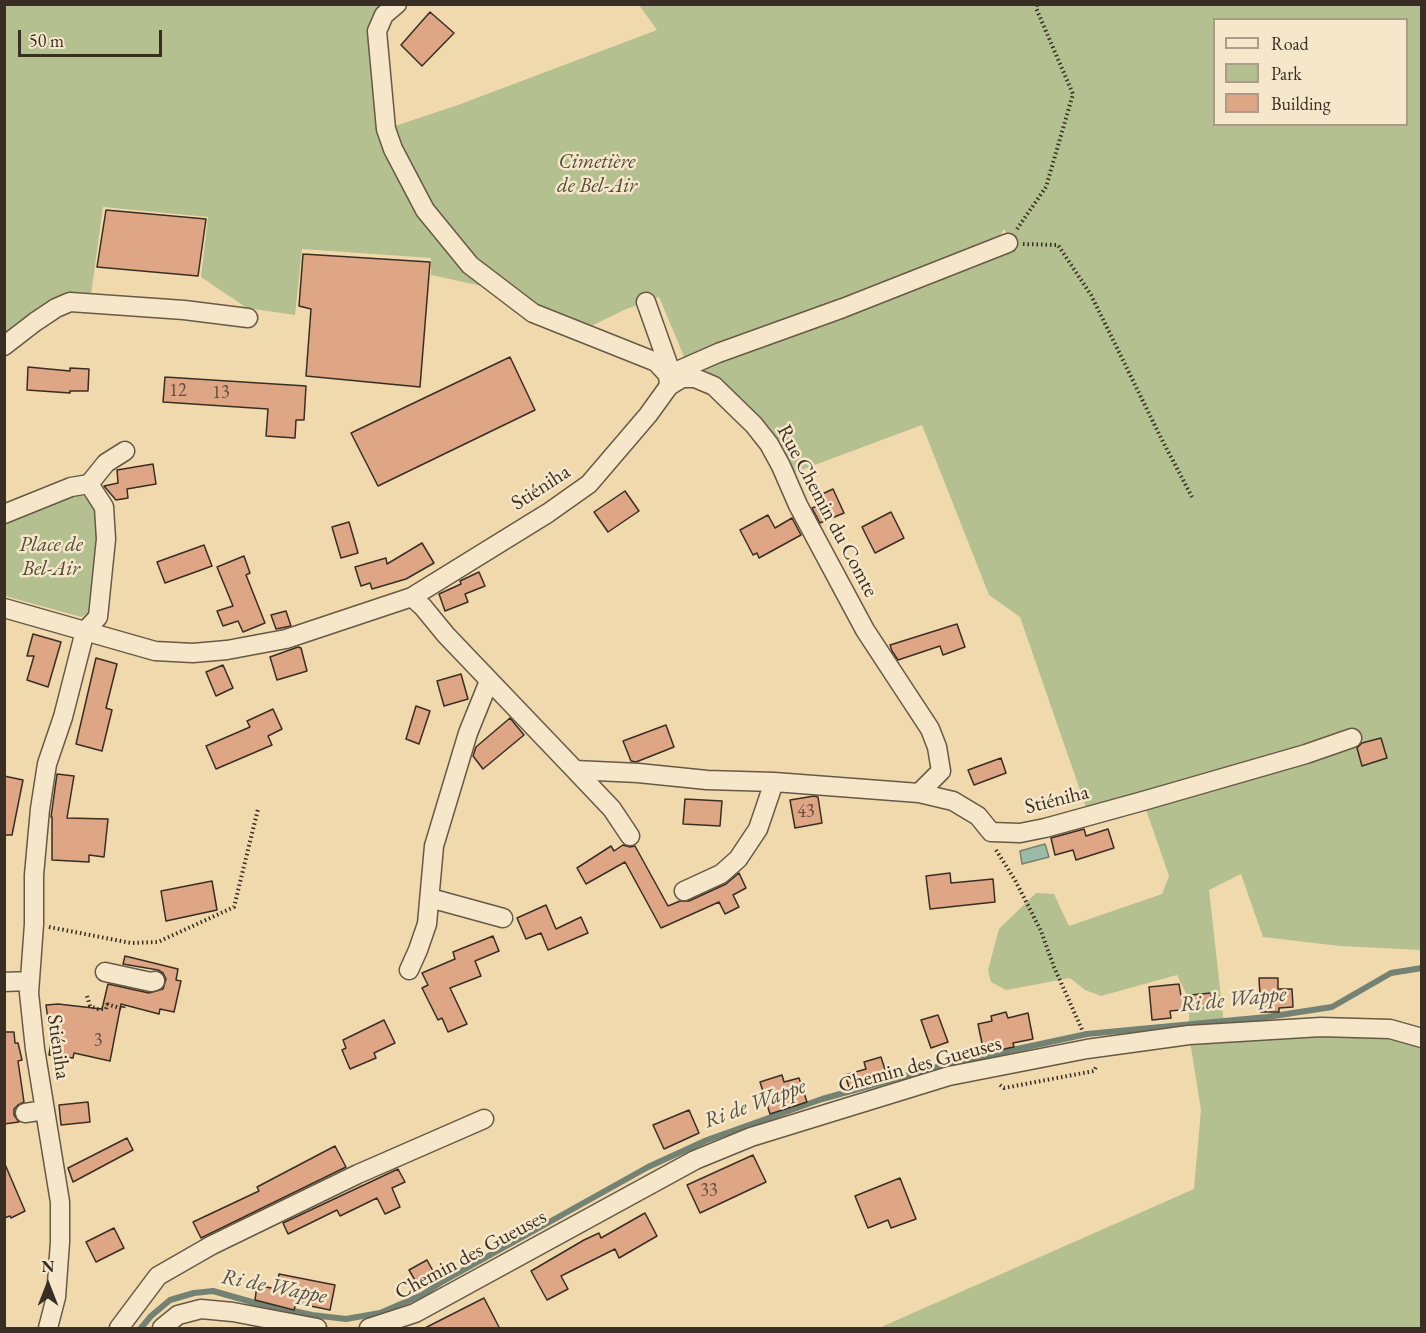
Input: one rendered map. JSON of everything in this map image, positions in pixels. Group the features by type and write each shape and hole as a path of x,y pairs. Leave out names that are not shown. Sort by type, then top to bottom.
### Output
{"street":[{"path":"397,4 384,15 377,31 386,129 393,149 425,210 470,265 533,313 640,354 656,362 669,380"},
{"path":"669,380 718,353 854,304 1008,243"},
{"path":"4,346 56,308 70,302 184,310 248,318"},
{"path":"646,302 668,364 669,380"},
{"name":"Rue Chemin du Comte","path":"669,380 695,378 714,386 736,406 769,444 798,505 865,630 930,729 937,747 941,771 919,794"},
{"name":"Stiéniha","path":"4,608 155,651 193,653 227,650 286,639 412,597 548,513 589,484 648,415 669,380"},
{"path":"4,514 71,487 89,484 106,463 125,451"},
{"name":"Stiéniha","path":"48,1329 56,1297 60,1202 35,1048 29,993 34,924 34,875 47,764 63,717 85,631 98,617 106,539 104,507 89,484"},
{"path":"412,597 612,809 630,836"},
{"path":"409,970 427,924 434,846 468,733 489,681"},
{"name":"Stiéniha","path":"992,832 1020,833 1046,828 1306,754 1352,738"},
{"path":"575,770 638,773 706,780 774,782 919,794 953,801 978,816 992,832"},
{"path":"684,891 721,874 738,859 758,829 774,782"},
{"path":"430,898 503,918"},
{"path":"105,972 154,983"},
{"path":"4,982 29,981"},
{"name":"Chemin des Gueuses","path":"369,1329 415,1313 695,1160 751,1137 949,1076 1087,1049 1190,1035 1321,1027 1390,1029 1422,1038"},
{"path":"25,1113 45,1110"},
{"path":"119,1329 158,1276 212,1245 358,1174 484,1119"},
{"path":"162,1329 178,1315 201,1309 233,1312 317,1329"}],"path":[{"path":"1008,243 1046,187 1073,94 1036,8 1037,4"},
{"path":"1008,243 1058,245 1091,295 1192,497"},
{"path":"34,924 131,943 158,942 234,907 258,809"},
{"path":"992,832 993,846 1041,931 1054,967 1083,1031"},
{"path":"87,996 88,1003 93,1008 103,1010 106,1009 108,1003 123,1009 124,1005"}],"green space":[{"name":"Cimetière de Bel-Air","path":"5,5 397,5 384,15 386,129 458,105 657,30 639,5 1421,5 1421,950 1340,946 1263,937 1241,874 1209,890 1225,1033 1421,1038 1421,1328 879,1328 1194,1189 1201,1110 1189,1035 1189,999 1177,975 1101,996 1085,990 1070,978 1006,990 991,982 988,970 999,929 1036,893 1054,894 1069,926 1162,894 1169,876 1143,801 1089,816 1020,617 989,595 922,425 785,476 781,466 694,372 1017,249 1004,229 991,250 687,367 659,297 624,310 579,332 505,291 431,275 431,258 302,249 295,315 247,308 201,277 208,217 103,207 90,302 70,302 5,353"},
{"name":"Place de Bel-Air","path":"78,493 88,499 95,508 101,529 91,611 81,617 5,596 5,523 67,494"}],"shaded area":[{"path":"1045,844 1049,857 1022,864 1020,851"}],"building":[{"path":"430,12 454,33 422,66 401,45"},
{"path":"106,210 206,219 198,276 97,267"},
{"path":"303,254 430,262 420,387 306,376 311,309 299,306"},
{"path":"510,357 535,410 378,486 351,433"},
{"path":"28,367 70,371 70,368 89,369 88,391 70,391 70,393 27,390"},
{"path":"165,377 306,386 304,420 296,420 295,438 266,436 268,409 163,402"},
{"path":"153,464 156,484 127,489 128,498 116,500 104,486 118,483 117,470"},
{"path":"833,489 844,513 820,523 812,508 821,505 818,496"},
{"path":"625,491 639,511 608,532 594,512"},
{"path":"891,512 904,538 875,553 862,527"},
{"path":"768,515 775,528 792,518 801,535 759,558 757,553 753,555 740,530"},
{"path":"349,522 358,553 341,558 332,527"},
{"path":"422,543 434,563 406,579 372,589 370,583 361,586 355,567 386,558 387,564"},
{"path":"204,545 212,566 165,583 157,562"},
{"path":"244,556 250,573 246,575 265,623 243,632 238,621 223,626 217,611 233,606 217,567"},
{"path":"479,572 485,586 465,594 468,602 445,611 439,594 461,584 460,581"},
{"path":"286,611 291,626 276,629 271,615"},
{"path":"957,624 965,647 943,655 940,646 898,660 892,651 890,645"},
{"path":"33,634 61,642 48,687 27,680 34,656 27,656"},
{"path":"301,648 307,671 277,680 270,657"},
{"path":"96,658 117,664 106,708 112,710 102,751 76,744"},
{"path":"223,665 233,688 216,696 206,672"},
{"path":"461,674 468,699 444,706 437,681"},
{"path":"416,706 430,711 419,744 406,739"},
{"path":"273,709 282,729 268,736 272,745 216,769 206,746 250,727 247,721"},
{"path":"510,718 524,735 483,769 473,756 476,747"},
{"path":"666,725 674,747 636,762 631,761 623,741"},
{"path":"1381,738 1387,758 1362,766 1357,748 1362,743"},
{"path":"1001,758 1006,773 974,785 968,770"},
{"path":"57,774 74,776 67,818 108,819 104,857 89,855 89,862 52,860 51,817"},
{"path":"4,776 23,780 12,835 4,835"},
{"path":"818,797 822,823 795,828 790,800"},
{"path":"685,799 722,801 720,826 683,824"},
{"path":"1084,829 1086,836 1108,829 1114,848 1076,860 1073,850 1055,855 1051,838"},
{"path":"623,845 635,846 668,906 680,901 689,901 726,884 739,873 746,888 733,895 739,907 725,914 719,902 661,928 625,862 586,884 577,868 611,846 614,851"},
{"path":"950,873 951,883 993,879 995,902 930,909 926,876"},
{"path":"212,881 217,910 166,921 161,891"},
{"path":"546,905 556,929 581,917 588,933 548,950 541,933 526,939 517,918"},
{"path":"493,936 499,951 475,961 481,976 450,988 467,1024 448,1032 442,1018 438,1020 422,988 428,985 422,973 455,959 453,952"},
{"path":"125,956 178,969 176,980 181,981 174,1012 160,1009 159,1014 121,1004 110,1061 74,1053 73,1058 49,1055 51,1042 46,1005 58,1004 102,1009 108,984 149,993 163,989 166,979 163,973 158,970 123,964"},
{"path":"1259,978 1278,978 1278,989 1292,989 1293,1007 1279,1008 1279,1012 1261,1012"},
{"path":"1179,984 1181,996 1211,993 1212,1007 1170,1011 1171,1018 1152,1020 1149,987"},
{"path":"1006,1012 1008,1018 1028,1013 1033,1039 1013,1043 1014,1047 984,1053 978,1024 992,1021 991,1016"},
{"path":"938,1015 948,1042 931,1048 921,1020"},
{"path":"384,1020 395,1043 374,1053 376,1058 350,1069 342,1050 346,1048 343,1040"},
{"path":"4,1032 14,1032 15,1043 18,1043 22,1060 18,1061 24,1102 14,1109 14,1115 19,1122 4,1124"},
{"path":"881,1057 888,1079 850,1090 845,1075 866,1069 864,1062"},
{"path":"782,1075 784,1082 799,1078 807,1102 770,1114 760,1082"},
{"path":"88,1102 90,1122 61,1125 59,1105"},
{"path":"689,1110 699,1133 664,1149 653,1125"},
{"path":"127,1138 133,1150 73,1182 68,1168"},
{"path":"335,1146 346,1167 201,1238 193,1222 259,1191 257,1187"},
{"path":"753,1155 766,1182 700,1213 687,1185"},
{"path":"4,1162 25,1211 11,1218 10,1216 4,1218"},
{"path":"398,1169 405,1182 392,1188 400,1207 385,1214 377,1198 340,1216 337,1210 288,1234 283,1223"},
{"path":"900,1178 916,1219 891,1228 888,1220 868,1228 855,1196"},
{"path":"645,1213 657,1236 619,1258 615,1249 561,1276 568,1289 547,1300 531,1271 584,1240 599,1233 601,1238"},
{"path":"114,1228 124,1248 96,1262 86,1242"},
{"path":"427,1260 438,1280 420,1289 409,1270"},
{"path":"279,1274 335,1285 330,1310 296,1303 294,1310 255,1300 257,1285 276,1289"},
{"path":"484,1298 500,1329 423,1329"}],"waterway":[{"name":"Ri de Wappe","path":"141,1328 170,1300 194,1293 213,1291 312,1315 346,1319 380,1313 422,1295 648,1167 707,1140 822,1099 952,1063 1087,1034 1267,1017 1332,1007 1391,973 1422,968"}]}
